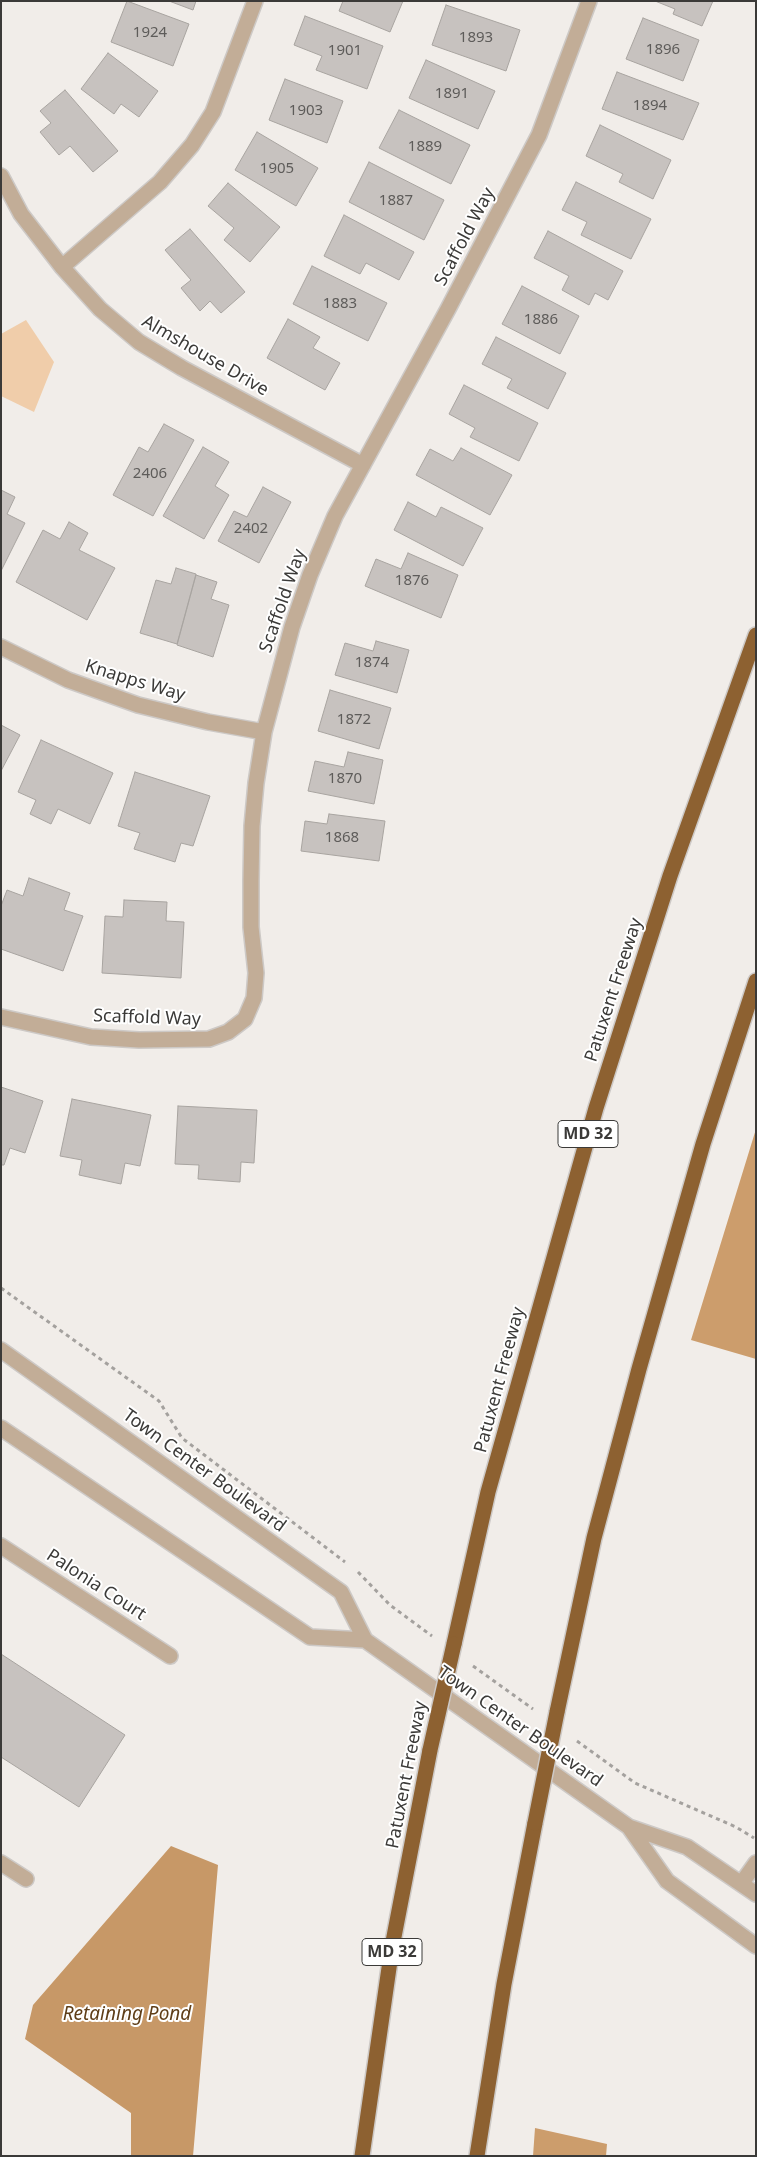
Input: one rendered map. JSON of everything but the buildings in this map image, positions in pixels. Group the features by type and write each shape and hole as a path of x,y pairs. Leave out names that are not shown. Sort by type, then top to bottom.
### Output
{"highway":[{"name":"Patuxent Freeway","path":"362,2156 392,1947 430,1750 488,1492 596,1108 670,876 756,634"},
{"path":"477,2156 504,1984 557,1712 594,1538 639,1368 703,1144 756,981"}],"street":[{"path":"62,267 160,182 192,145 213,112 255,1"},
{"name":"Scaffold Way","path":"1,1017 91,1037 139,1040 209,1039 228,1032 245,1020 254,998 256,973 251,927 252,826 264,732 292,627 310,576 335,516 448,310 539,135 589,1"},
{"name":"Almshouse Drive","path":"1,176 21,214 62,267 100,309 139,342 182,368 363,465"},
{"name":"Knapps Way","path":"1,647 68,680 138,705 208,722 264,732"},
{"name":"Town Center Boulevard","path":"1,1350 341,1592 365,1640 628,1827 687,1847 756,1894"},
{"path":"1,1428 310,1636 365,1640"},
{"name":"Palonia Court","path":"1,1546 170,1656"},
{"name":"Town Center Boulevard","path":"628,1827 667,1881 756,1946"},
{"path":"1,1863 26,1879"},
{"path":"741,1884 756,1863"}],"path":[{"path":"1,1288 159,1401 182,1438 348,1564"},
{"path":"356,1570 390,1605 437,1640"},
{"path":"469,1663 540,1714"},
{"path":"572,1737 635,1783 736,1828 756,1839"}],"shaded area":[{"path":"26,320 54,362 34,412 1,396 1,334"},
{"path":"756,1129 756,1359 691,1340"},
{"path":"535,2128 607,2144 606,2156 533,2156"}],"water":[{"name":"Retaining Pond","path":"171,1846 218,1865 193,2156 131,2156 131,2113 25,2039 33,2005"}]}
